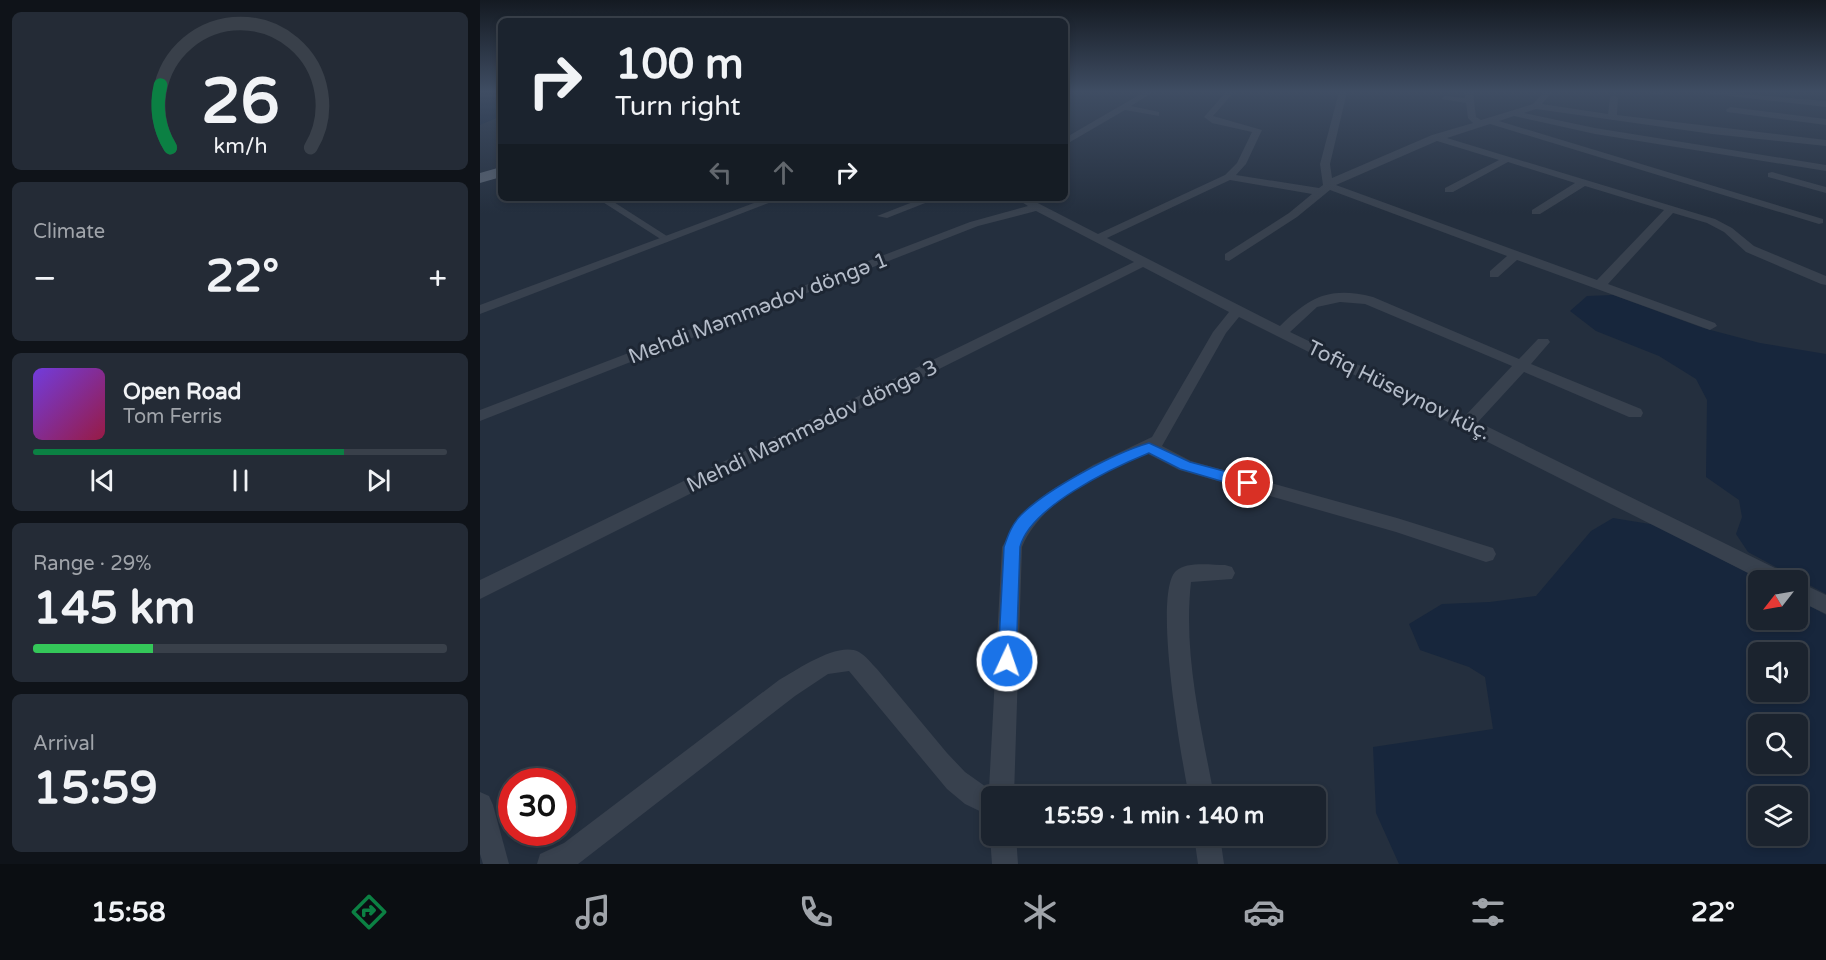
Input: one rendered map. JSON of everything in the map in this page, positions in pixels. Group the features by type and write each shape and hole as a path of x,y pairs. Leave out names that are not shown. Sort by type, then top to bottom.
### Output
{"main road":[{"path":"480,173 498,168"},
{"path":"480,178 498,173"}],"street":[{"path":"1068,140 1081,132"},
{"path":"1098,238 1229,177 1241,164 1256,132"},
{"path":"1325,189 1325,164 1333,132"},
{"path":"1228,257 1293,215 1344,176 1450,132"},
{"path":"1518,132 1720,189 1819,220"},
{"path":"1602,132 1690,149 1757,156 1826,168"},
{"path":"1745,132 1758,150 1757,156"},
{"path":"1781,132 1826,143"},
{"path":"1435,137 1672,208 1721,225 1750,249 1823,277"},
{"path":"1449,190 1507,159"},
{"path":"1772,175 1826,190"},
{"path":"1229,177 1325,189 1710,326"},
{"path":"1536,212 1584,182"},
{"path":"480,310 769,201"},
{"path":"884,216 925,201"},
{"name":"Tofiq Hüseynov küç.","path":"1026,201 1237,311 1468,423 1760,570"},
{"name":"Mehdi Məmmədov döngə 1","path":"480,416 974,224 1038,207"},
{"path":"1599,286 1672,208"},
{"path":"1494,274 1515,255"},
{"name":"Mehdi Məmmədov döngə 3","path":"480,590 1144,262"},
{"path":"1281,333 1311,304 1359,299 1523,364 1635,413"},
{"path":"1001,786 1012,547 1016,534 1027,519 1047,503 1111,463 1149,447 1167,430 1220,332 1237,311"},
{"path":"1468,423 1544,342"},
{"path":"1149,447 1185,466 1396,525 1486,554"},
{"path":"1199,786 1191,746 1177,603 1182,577 1187,574 1225,573"},
{"path":"1808,596 1826,605"},
{"path":"550,864 573,852 788,688 824,664 853,660 873,678 955,782 981,801"},
{"path":"480,805 496,864"},
{"path":"1004,846 1005,864"},
{"path":"1208,846 1211,864"}],"lane":[{"path":"607,201 666,238"}],"water":[{"path":"1613,295 1703,328 1760,343 1826,354 1826,594 1808,584 1808,570 1781,570 1748,552 1736,534 1742,517 1739,500 1706,477 1707,400 1696,379 1659,356 1596,331 1570,311 1587,296"},
{"path":"1613,518 1656,525 1748,573 1748,630 1808,630 1808,605 1826,615 1826,864 1399,864 1376,813 1373,747 1493,729 1485,677 1469,667 1420,650 1409,624 1442,604 1490,602 1536,596 1591,531"}],"route":[{"path":"1007,661 1012,547 1016,534 1027,519 1047,503 1111,463 1149,447 1164,457 1185,466 1248,483"}]}
